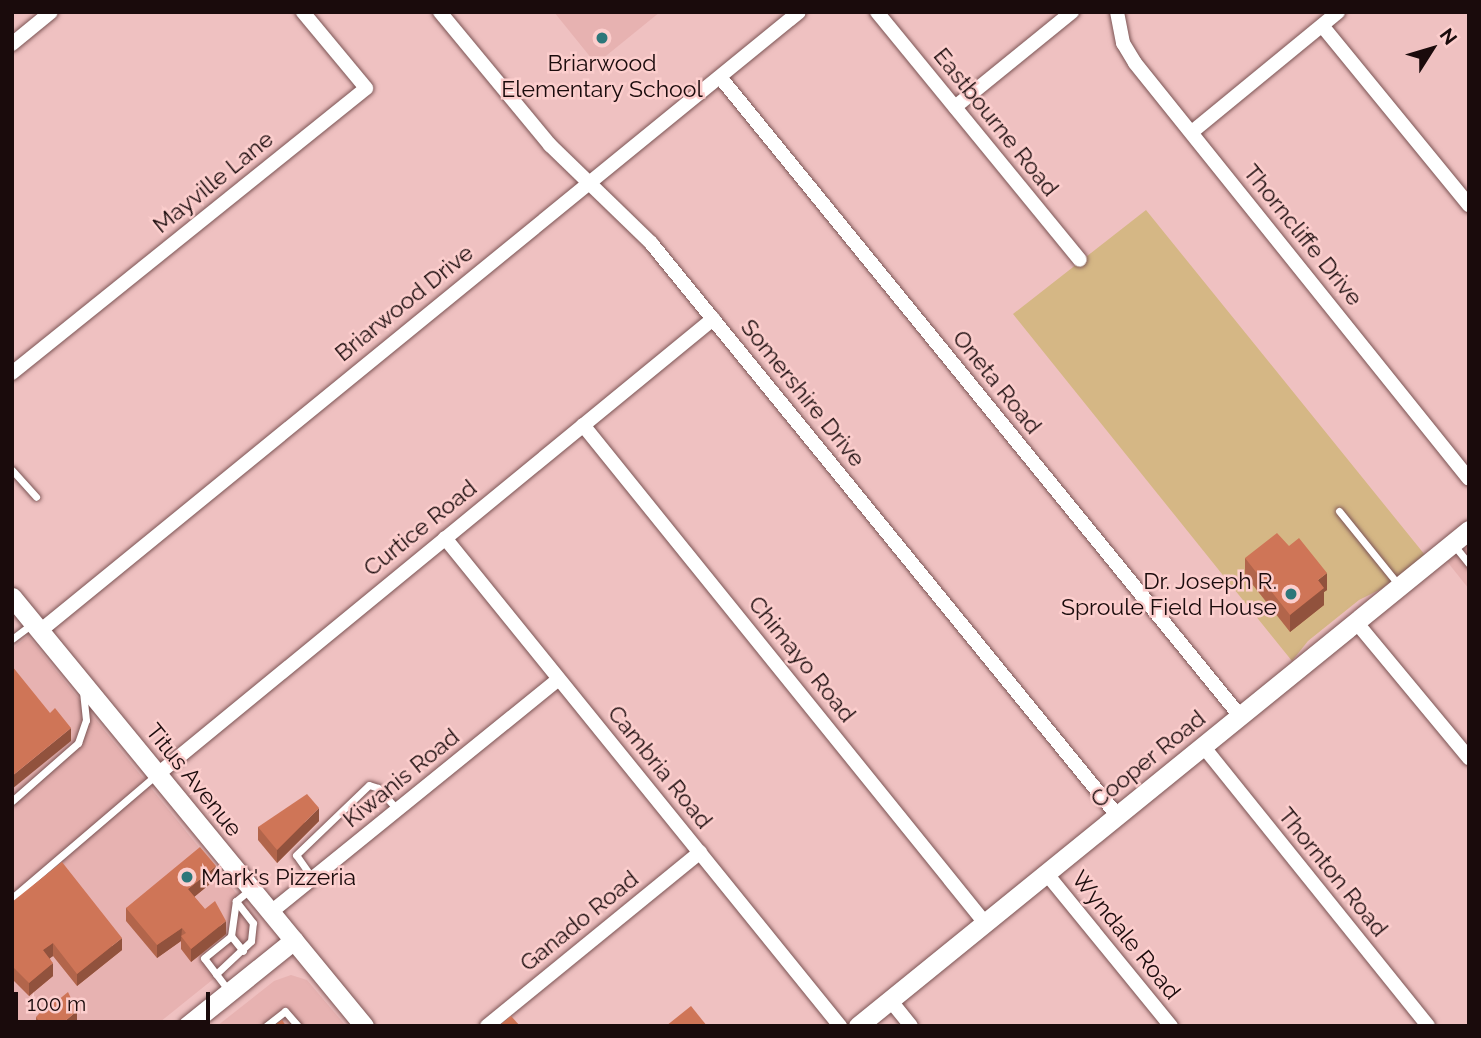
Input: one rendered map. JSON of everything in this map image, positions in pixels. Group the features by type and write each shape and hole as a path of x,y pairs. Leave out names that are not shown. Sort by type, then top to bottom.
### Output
{"street":[{"path":"12,44 51,12"},
{"name":"Mayville Lane","path":"12,373 366,88 303,12"},
{"name":"Somershire Drive","path":"440,12 550,145 651,243 1117,816"},
{"name":"Eastbourne Road","path":"877,12 1080,260"},
{"path":"955,107 1072,12"},
{"name":"Thorncliffe Drive","path":"1117,12 1123,43 1135,63 1469,479"},
{"path":"1192,132 1324,28 1338,12"},
{"name":"Briarwood Drive","path":"37,627 720,77 793,14"},
{"path":"1324,28 1469,205"},
{"name":"Oneta Road","path":"720,77 1240,716"},
{"name":"Curtice Road","path":"158,774 713,319"},
{"name":"Chimayo Road","path":"583,425 985,923"},
{"name":"Cooper Road","path":"858,1026 1469,530"},
{"name":"Cambria Road","path":"445,538 840,1026"},
{"name":"Titus Avenue","path":"13,599 294,940 359,1024"},
{"path":"1356,622 1469,758"},
{"name":"Kiwanis Road","path":"271,912 559,679"},
{"name":"Thornton Road","path":"1203,746 1429,1026"},
{"name":"Ganado Road","path":"487,1026 700,852"},
{"name":"Wyndale Road","path":"1046,873 1171,1026"},
{"path":"189,1025 294,940"},
{"path":"890,1000 911,1026"}],"lane":[{"path":"12,470 36,497"},
{"path":"1339,512 1400,586"},
{"path":"1452,543 1469,564"},
{"path":"12,639 37,627"},
{"path":"12,801 71,752 86,720 80,680"},
{"path":"12,898 158,774"},
{"path":"313,878 296,855 369,785 378,788 398,810"},
{"path":"243,951 232,936 236,901 252,889"},
{"path":"216,974 251,941 253,923 236,901"},
{"path":"230,991 204,958 232,936"},
{"path":"266,1026 285,1011 298,1026"}],"shaded area":[{"name":"Briarwood Elementary School","path":"554,12 660,12 596,64"},
{"path":"1146,210 1425,555 1381,589 1359,600 1308,641 1292,661 1013,314"},
{"path":"1469,540 1469,589 1445,559"},
{"path":"28,636 257,919 257,944 155,1026 25,1026 20,1021 12,1025 12,649"},
{"path":"291,975 307,980 346,1026 217,1026 274,981"}],"building":[{"name":"Dr. Joseph R. Sproule Field House","path":"1277,533 1289,546 1299,538 1327,573 1318,580 1324,588 1290,615 1245,558"},
{"path":"12,666 50,713 55,708 71,728 12,776"},
{"path":"307,794 319,808 277,850 258,827"},
{"path":"200,847 216,866 188,889 205,909 215,901 226,921 191,949 181,936 186,933 182,928 157,945 126,908"},
{"path":"62,862 122,938 77,974 53,943 43,950 53,963 29,983 12,966 12,902"},
{"path":"68,992 77,1011 59,1026 43,1026 36,1017 54,998 57,1001"},
{"path":"691,1006 707,1026 666,1026"},
{"path":"511,1016 520,1026 499,1026"},
{"path":"282,1020 286,1026 274,1026"}],"place":[{"name":"Briarwood Elementary School","path":"602,38"},
{"name":"Dr. Joseph R. Sproule Field House","path":"1291,594"},
{"name":"Mark's Pizzeria","path":"187,877"}]}
